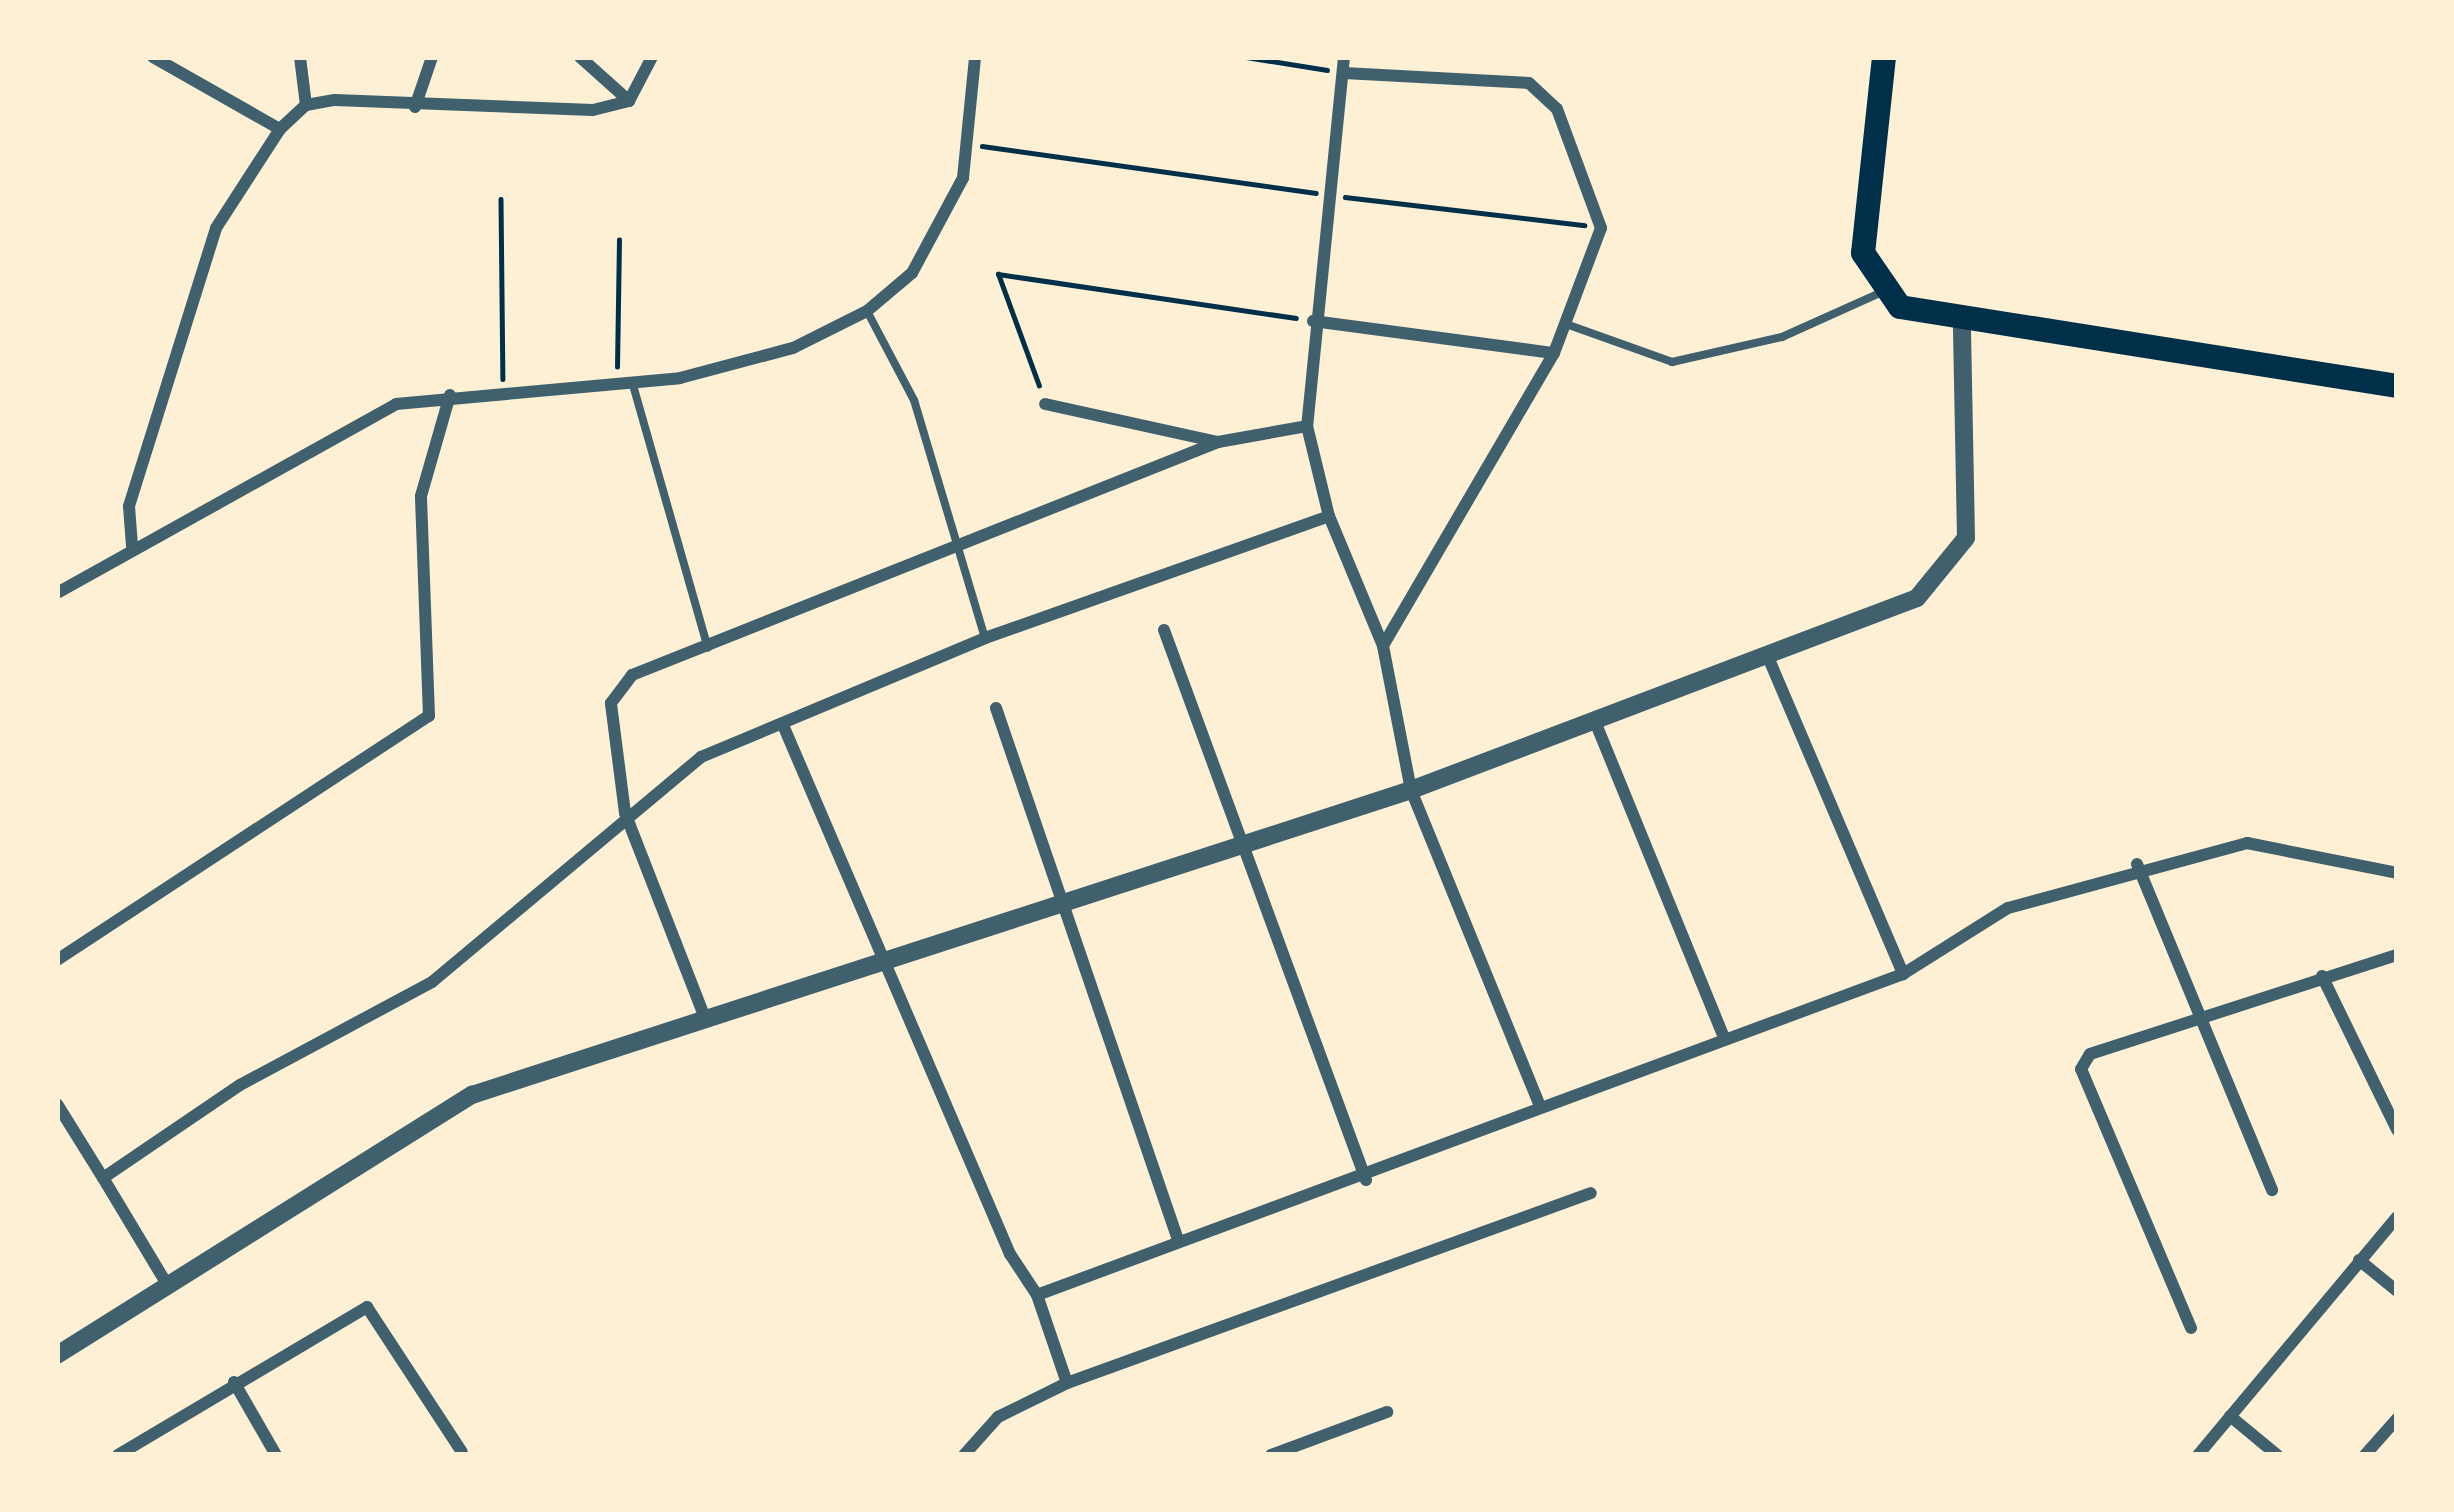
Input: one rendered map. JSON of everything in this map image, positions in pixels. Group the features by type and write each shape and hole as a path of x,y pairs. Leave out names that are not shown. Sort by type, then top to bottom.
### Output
{"main road":[{"path":"1883,57 1863,253 1880,293 1962,324 2397,386"}],"street":[{"path":"153,57 280,129"},
{"path":"299,57 306,105"},
{"path":"415,107 432,57"},
{"path":"580,57 629,101"},
{"path":"629,101 652,57"},
{"path":"57,593 132,546 396,404 450,395 504,397 633,385 793,348 867,311 912,273 971,144 974,57"},
{"path":"1344,57 1332,195 1313,321 1307,426 1329,516 1383,646 1411,790 1540,1106"},
{"path":"1344,73 1529,83 1556,109 1601,227 1554,353 1383,646"},
{"path":"132,546 129,506 216,228 280,129 306,105 629,101"},
{"path":"1313,321 1554,353"},
{"path":"57,1355 165,1281 472,1095 890,958 1067,907 1411,790 1917,598 1948,572 1966,538 1962,324"},
{"path":"57,960 429,716 421,496 450,395"},
{"path":"1046,404 1218,442"},
{"path":"705,1018 625,813 611,703 632,675 956,552 1218,442 1307,426"},
{"path":"103,1178 240,1085 432,982 516,922 625,813 701,757 985,638 1329,516"},
{"path":"1164,630 1366,1180"},
{"path":"1768,656 1903,974"},
{"path":"996,708 1177,1237"},
{"path":"1594,719 1724,1037"},
{"path":"784,725 890,958 964,1150 1037,1295 1067,1383"},
{"path":"1037,1295 1177,1237 1366,1180 1540,1106 1903,974 2008,908 2137,864 2247,842 2397,873"},
{"path":"2137,864 2196,1021 2272,1190"},
{"path":"2191,1328 2080,1084 2090,1054 2397,955"},
{"path":"2322,976 2397,1130"},
{"path":"57,1104 165,1281"},
{"path":"964,1455 998,1418 1067,1383 1591,1193"},
{"path":"2198,1455 2397,1217"},
{"path":"2359,1259 2397,1291"},
{"path":"118,1455 234,1382 370,1307 462,1452"},
{"path":"234,1382 276,1455"},
{"path":"1271,1455 1388,1412"},
{"path":"2230,1416 2277,1455"},
{"path":"2365,1455 2397,1419"}],"lane":[{"path":"1565,323 1672,362 1782,337 1880,293"},
{"path":"867,311 914,400 985,638"},
{"path":"633,385 708,648"}],"path":[{"path":"1246,57 1344,73"},
{"path":"971,144 1601,227"},
{"path":"501,200 504,397"},
{"path":"616,385 619,240"},
{"path":"1046,404 998,274 1313,321"}]}
